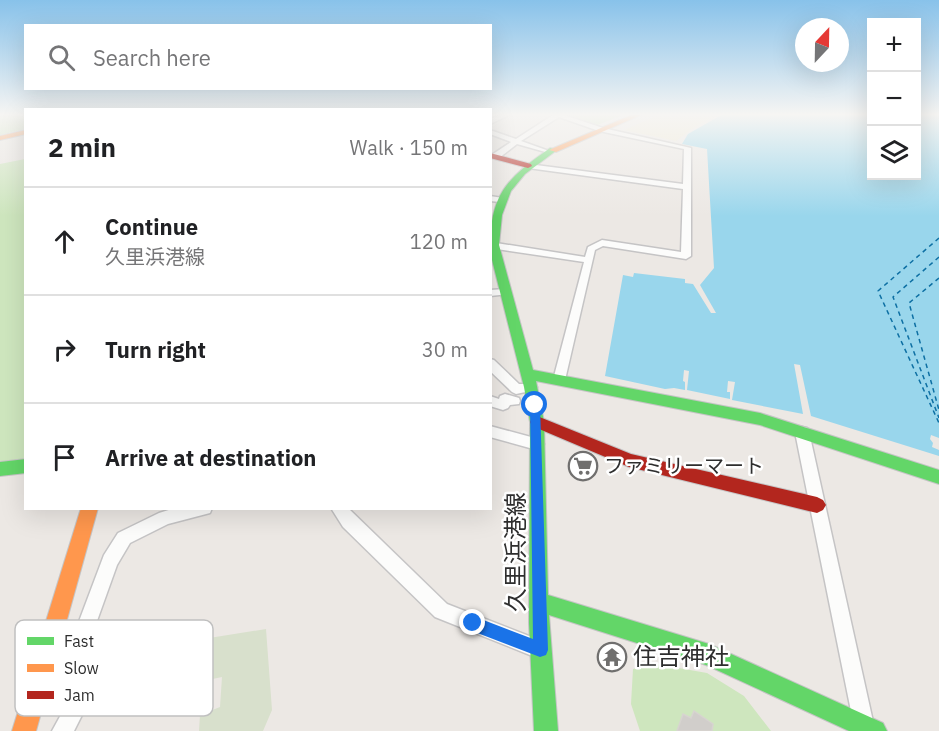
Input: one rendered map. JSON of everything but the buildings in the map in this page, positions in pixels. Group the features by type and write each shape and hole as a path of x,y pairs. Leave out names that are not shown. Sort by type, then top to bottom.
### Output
{"main road":[{"path":"495,205 510,184 528,166 557,148"},
{"path":"492,157 528,166"},
{"name":"久里浜港線","path":"495,205 492,245 498,293 529,381 537,422 540,650 546,731"},
{"path":"529,381 559,380 760,419 939,477"},
{"path":"537,422 577,435 611,454 629,460 817,504"},
{"path":"0,469 24,466"},
{"path":"57,620 89,510"},
{"path":"539,602 708,655 869,729"},
{"path":"24,731 28,716"}],"street":[{"path":"492,157 506,148"},
{"path":"535,148 547,152"},
{"path":"559,380 591,249 602,243 686,256 688,148"},
{"path":"528,166 688,187"},
{"path":"492,245 589,260"},
{"path":"495,375 516,389 529,381"},
{"path":"492,402 502,405 505,399 514,401"},
{"path":"492,432 537,444"},
{"path":"801,432 869,729"},
{"path":"88,620 110,561 124,537 165,518 197,510"},
{"path":"344,510 441,611 540,650"},
{"path":"62,731 71,716"}],"green space":[{"path":"24,159 24,471 0,475 0,164"},
{"path":"266,629 272,710 263,731 199,731 200,716 213,716 213,710 220,707 222,677 213,679 213,637"},
{"path":"656,664 707,673 744,696 771,731 640,731 631,704 633,669"}],"water":[{"path":"703,148 867,148 867,180 921,180 921,148 939,148 939,438 931,435 930,439 933,443 932,447 939,450 939,456 811,416 800,365 794,364 803,414 732,400 735,382 728,381 727,392 730,392 730,399 687,390 689,371 684,370 685,390 665,389 605,376 623,275 633,277 634,273 685,279 685,283 693,284 711,313 716,313 700,285 714,268 707,149"}],"ferry route":[{"path":"939,238 878,291 939,423"},
{"path":"939,257 893,297 939,418"},
{"path":"939,278 909,303 939,410"}],"traffic: fast":[{"path":"546,731 539,623 537,422 531,387 494,245 497,215 507,191 522,172 553,150"},
{"path":"527,374 760,419 939,477"},
{"path":"0,469 24,466"},
{"path":"539,602 709,655 875,731"}],"traffic: slow":[{"path":"553,150 558,148"},
{"path":"57,620 89,510"},
{"path":"24,731 28,716"}],"traffic: jam":[{"path":"492,156 528,166"},
{"path":"537,422 629,460 817,505"}],"place":[{"name":"ファミリーマート","path":"583,466"},
{"name":"住吉神社","path":"612,657"}],"route":[{"path":"473,623 540,650 535,405"}]}
